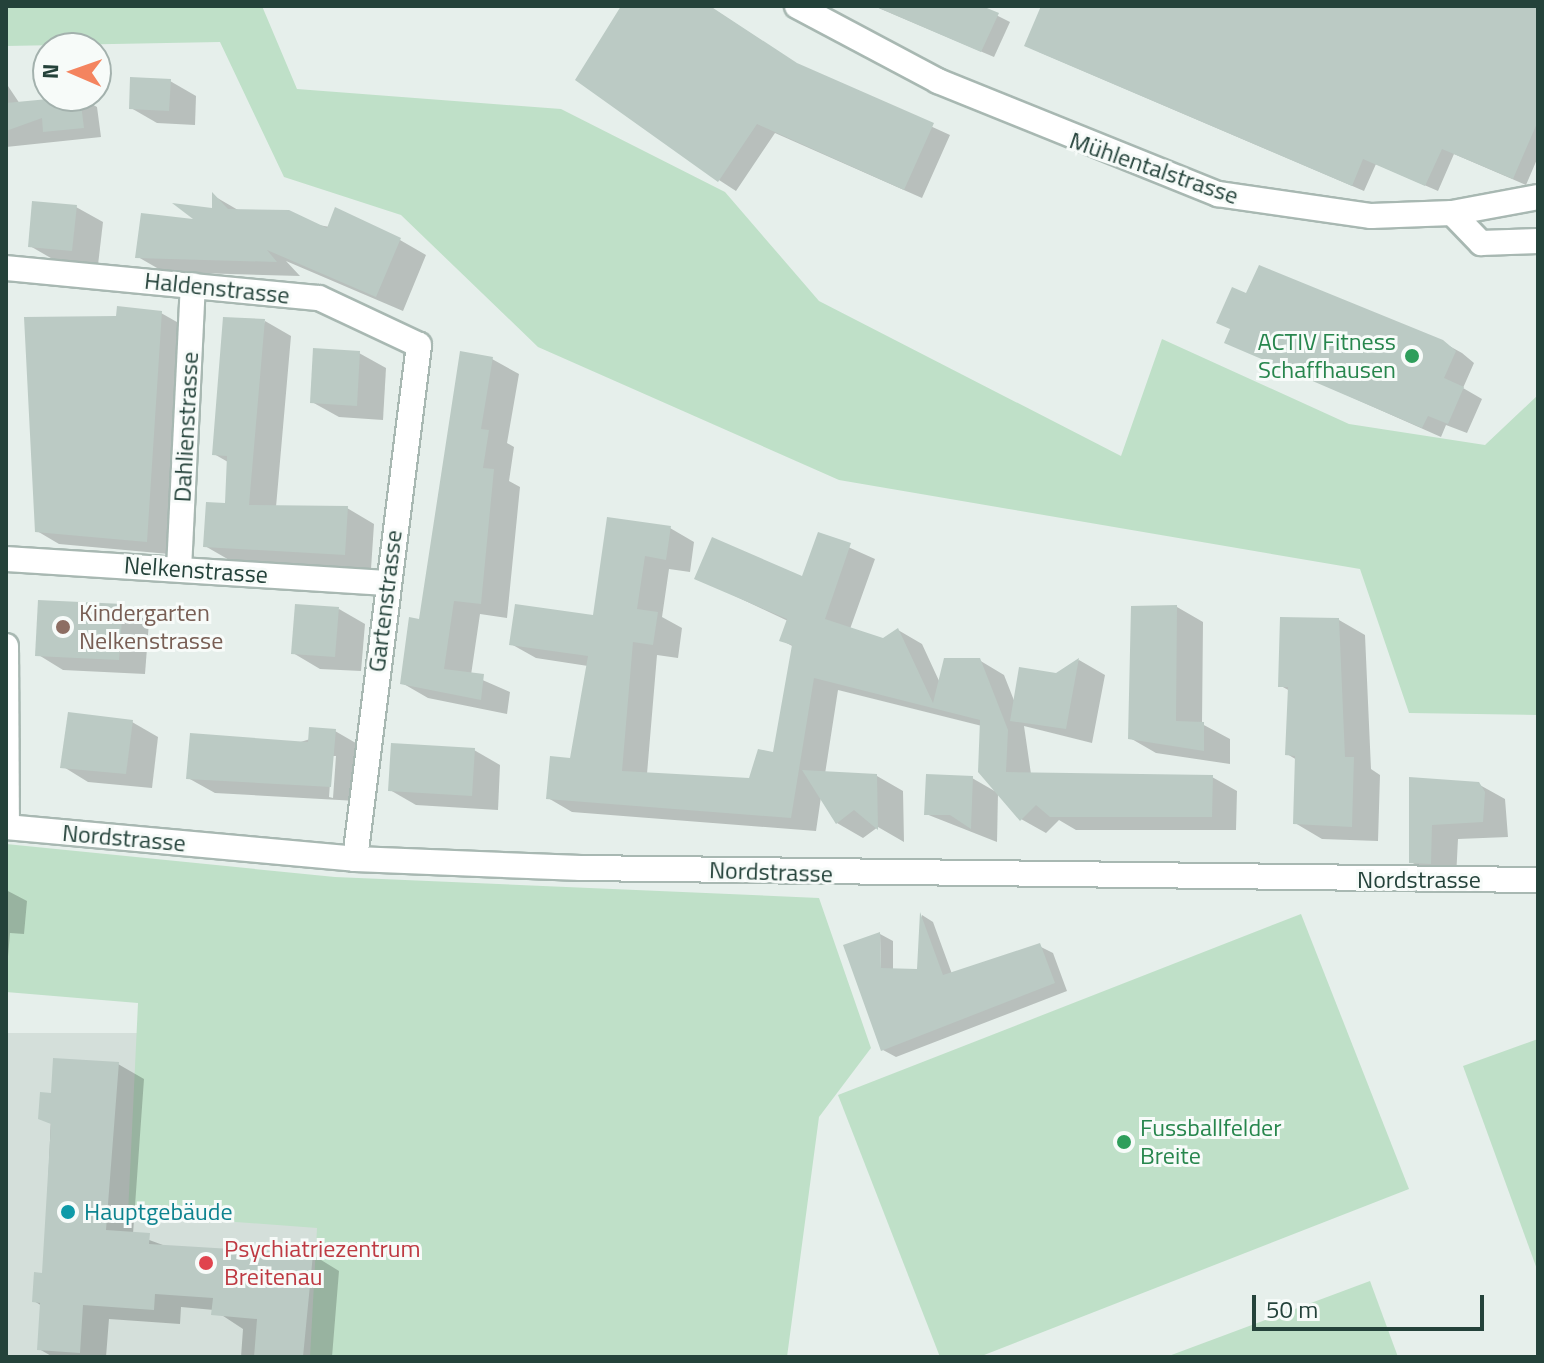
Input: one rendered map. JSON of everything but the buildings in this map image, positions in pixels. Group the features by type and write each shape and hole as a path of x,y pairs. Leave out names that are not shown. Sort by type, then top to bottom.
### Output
{"street":[{"name":"Mühlentalstrasse","path":"797,6 938,81 1218,194 1313,213 1452,213 1538,197"},
{"path":"1452,213 1481,243 1538,241"},
{"name":"Haldenstrasse","path":"6,268 319,298 419,345"},
{"name":"Dahlienstrasse","path":"179,569 193,285"},
{"name":"Gartenstrasse","path":"355,859 386,583 419,345"},
{"name":"Nelkenstrasse","path":"6,559 386,583"},
{"path":"6,646 6,827"},
{"name":"Nordstrasse","path":"6,827 355,859 863,875 1538,880"}],"shaded area":[{"name":"Psychiatriezentrum Breitenau","path":"6,1033 187,1033 411,1168 401,1357 6,1357"}],"green space":[{"path":"6,6 262,6 297,89 561,109 725,192 819,301 1121,456 1162,339 1349,424 1485,445 1538,395 1538,715 1409,713 1360,569 839,480 538,347 401,215 284,177 220,42 112,44 112,32 32,32 32,46 6,46"},
{"path":"6,844 335,877 819,898 871,1048 819,1117 787,1357 310,1357 317,1228 128,1214 138,1003 6,992"},
{"name":"Fussballfelder Breite","path":"1301,914 1409,1189 979,1357 940,1357 838,1095"},
{"path":"1538,1039 1538,1272 1463,1066"},
{"path":"1370,1281 1398,1357 1166,1357"}],"place":[{"name":"ACTIV Fitness Schaffhausen","path":"1412,356"},
{"name":"Kindergarten Nelkenstrasse","path":"63,627"},
{"name":"Fussballfelder Breite","path":"1124,1142"},
{"name":"Hauptgebäude","path":"68,1212"},
{"name":"Psychiatriezentrum Breitenau","path":"206,1263"}]}
